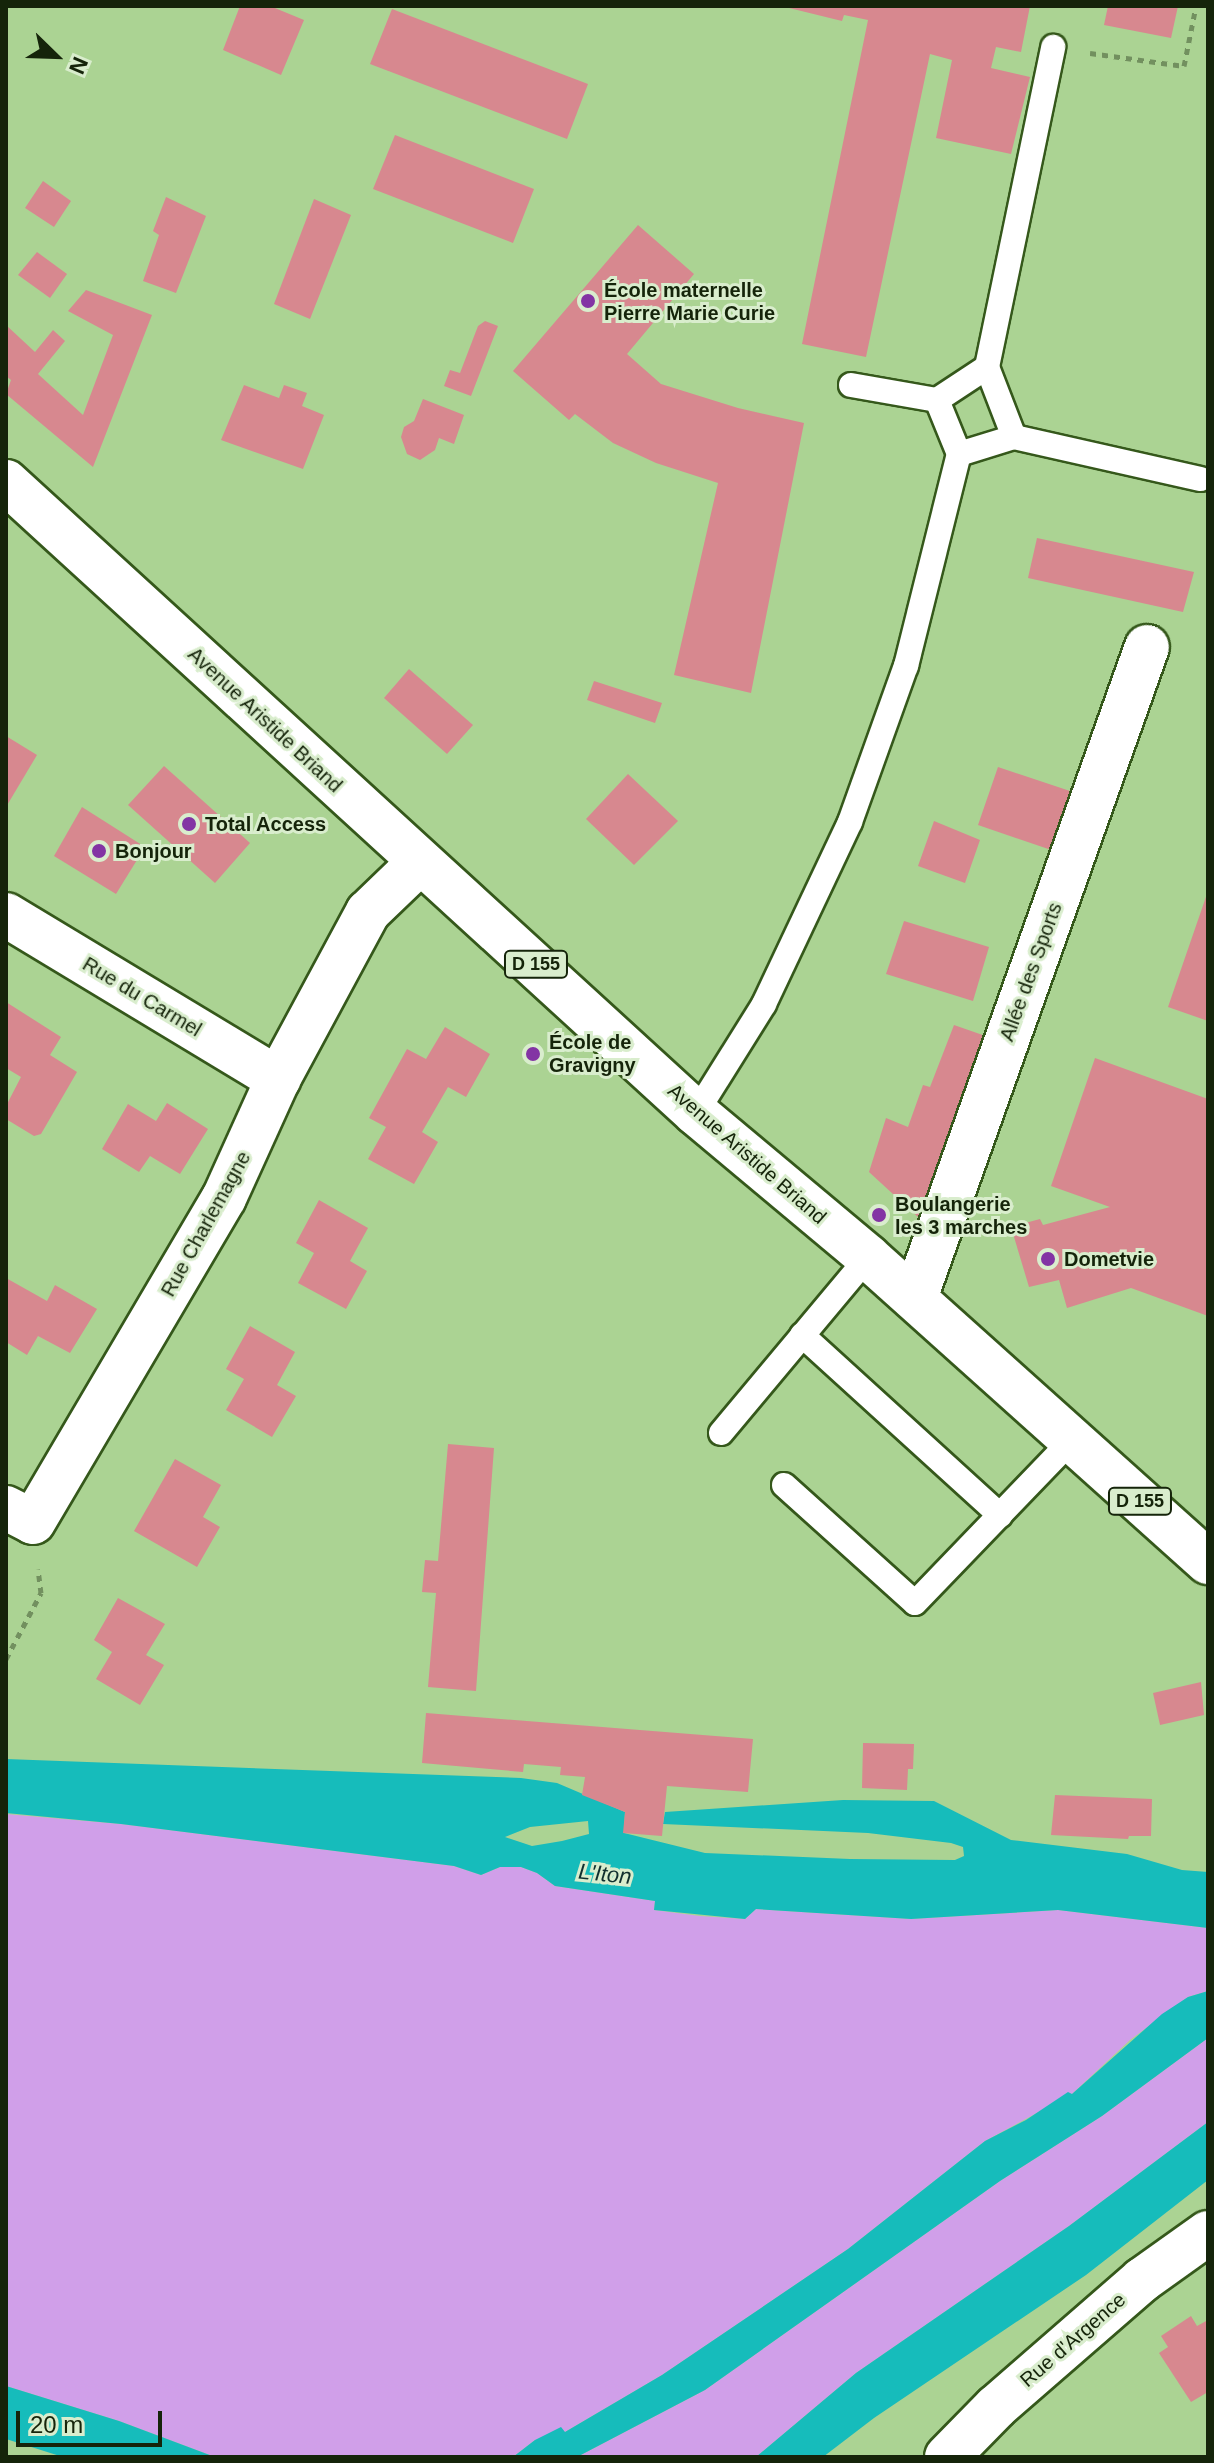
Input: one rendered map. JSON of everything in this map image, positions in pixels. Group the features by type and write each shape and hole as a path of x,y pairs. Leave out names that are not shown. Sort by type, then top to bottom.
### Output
{"street":[{"name":"Avenue Aristide Briand","path":"6,482 696,1113 915,1298 1208,1562"},
{"name":"Allée des Sports","path":"915,1298 1147,647"},
{"name":"Rue Charlemagne","path":"19,1515 224,1198 278,1079 368,912 420,862"},
{"name":"Rue du Carmel","path":"6,915 278,1079"},
{"name":"Rue d'Argence","path":"947,2457 996,2407 1142,2280 1208,2233"}],"lane":[{"path":"1014,437 987,367 1053,47"},
{"path":"851,385 937,400 987,367"},
{"path":"696,1113 764,1004 850,822 906,666 959,454 937,400"},
{"path":"959,454 1014,437 1200,479"},
{"path":"721,1433 868,1257"},
{"path":"802,1335 1000,1515"},
{"path":"784,1485 915,1603 1072,1440"}],"path":[{"path":"1053,47 1184,66 1196,6"},
{"path":"6,1659 41,1593 19,1515"}],"shaded area":[{"path":"6,1814 121,1824 454,1866 481,1875 500,1867 521,1867 537,1873 555,1886 655,1901 654,1910 700,1916 745,1919 756,1909 911,1919 1058,1910 1208,1928 1208,1991 1188,1997 1130,2040 1072,2094 985,2141 848,2249 662,2375 565,2432 535,2440 513,2457 215,2457 119,2421 6,2386"},
{"path":"1208,2038 1208,2122 1069,2226 856,2373 756,2457 577,2457 705,2390 1000,2181 1102,2116"}],"water":[{"name":"L'Iton","path":"6,1759 521,1778 557,1783 625,1812 624,1833 705,1853 850,1859 955,1860 964,1856 963,1847 951,1843 868,1833 663,1824 665,1812 843,1800 934,1801 1011,1840 1127,1854 1182,1870 1208,1872 1208,1928 1058,1910 911,1919 756,1909 745,1919 654,1910 655,1901 555,1886 537,1873 521,1867 500,1867 481,1875 454,1866 121,1824 6,1813","holes":["588,1821 589,1834 532,1846 505,1837 530,1827"]},
{"path":"1208,1991 1208,2038 1102,2116 1000,2181 705,2390 577,2457 513,2457 535,2440 561,2427 565,2432 662,2375 848,2249 985,2141 1026,2120 1068,2092 1072,2094 1162,2014 1188,1997"},
{"path":"1208,2122 1208,2180 1086,2275 874,2418 823,2457 756,2457 856,2373 1069,2226"},
{"path":"6,2386 119,2421 215,2457 63,2457 6,2439"}],"building":[{"path":"240,6 270,6 304,20 281,75 223,50"},
{"path":"781,6 1030,6 1021,52 996,47 991,68 1030,77 1011,154 936,138 952,60 930,54 866,357 802,344 868,20 844,15 842,21"},
{"path":"1108,6 1178,6 1171,38 1104,25"},
{"path":"392,9 588,84 567,139 370,64"},
{"path":"395,135 534,189 513,243 373,189"},
{"path":"43,181 71,201 54,227 25,208"},
{"path":"166,197 206,216 176,293 143,281 159,235 153,231"},
{"path":"314,199 351,215 310,319 274,304"},
{"path":"638,225 694,274 627,354 661,384 738,408 804,423 751,693 674,675 718,483 656,463 613,443 575,414 569,420 513,371"},
{"path":"37,252 67,274 50,298 18,275"},
{"path":"86,290 152,315 93,467 6,394 11,380 6,376 6,325 35,352 53,330 65,341 38,374 83,415 113,335 68,311"},
{"path":"485,321 498,326 471,396 444,386 450,370 460,373 478,326"},
{"path":"244,385 279,398 284,385 307,393 302,406 324,415 303,469 221,440"},
{"path":"423,399 464,415 454,444 439,438 435,450 420,460 407,454 401,437 404,427 414,421"},
{"path":"1037,538 1194,572 1183,612 1028,578"},
{"path":"409,669 473,725 447,754 384,698"},
{"path":"594,681 662,703 655,723 587,700"},
{"path":"6,736 37,755 6,807"},
{"name":"Total Access","path":"164,766 250,843 215,883 128,805"},
{"path":"998,767 1085,796 1063,854 978,825"},
{"path":"628,774 678,821 634,865 586,819"},
{"name":"Bonjour","path":"82,807 145,847 116,894 54,856"},
{"path":"934,821 980,840 965,883 918,866"},
{"path":"1208,891 1208,1021 1168,1007"},
{"path":"904,921 989,947 973,1001 886,974"},
{"path":"6,1002 61,1037 50,1055 77,1072 41,1134 34,1136 6,1119 6,1106 21,1077 6,1068"},
{"path":"954,1025 997,1040 930,1228 869,1172 886,1118 908,1127 923,1085 930,1087"},
{"path":"445,1027 490,1054 466,1097 448,1087 422,1132 438,1142 414,1184 368,1159 386,1127 369,1118 407,1049 426,1059"},
{"path":"1095,1058 1208,1099 1208,1316 1131,1288 1067,1308 1059,1280 1029,1287 1011,1227 1040,1219 1043,1225 1110,1207 1051,1186"},
{"path":"167,1103 208,1129 180,1174 150,1156 139,1172 102,1149 128,1104 156,1121"},
{"path":"319,1200 368,1228 350,1261 367,1271 346,1309 298,1283 314,1253 296,1243"},
{"path":"6,1278 47,1301 55,1285 97,1309 70,1353 38,1336 27,1355 6,1342"},
{"path":"250,1326 295,1352 277,1385 296,1396 272,1437 226,1410 244,1379 226,1369"},
{"path":"448,1444 494,1448 476,1691 428,1687 436,1593 422,1592 425,1560 438,1561"},
{"path":"175,1459 221,1485 203,1517 220,1527 197,1567 134,1531"},
{"path":"118,1598 165,1624 146,1655 164,1665 140,1705 96,1679 112,1652 94,1640"},
{"path":"1201,1682 1204,1715 1160,1725 1153,1693"},
{"path":"426,1713 753,1739 748,1792 667,1786 662,1836 623,1833 625,1812 582,1795 585,1777 560,1775 561,1767 524,1764 523,1772 422,1763"},
{"path":"863,1743 914,1744 913,1769 908,1769 907,1790 862,1788"},
{"path":"1055,1795 1152,1799 1151,1836 1129,1836 1128,1839 1051,1835"},
{"path":"1191,2316 1197,2326 1208,2320 1208,2392 1191,2402 1159,2353 1168,2347 1161,2336"}],"place":[{"name":"École maternelle Pierre Marie Curie","path":"588,301"},
{"name":"Total Access","path":"189,824"},
{"name":"Bonjour","path":"99,851"},
{"name":"École de Gravigny","path":"533,1054"},
{"name":"Boulangerie les 3 marches","path":"879,1215"},
{"name":"Dometvie","path":"1048,1259"}]}
